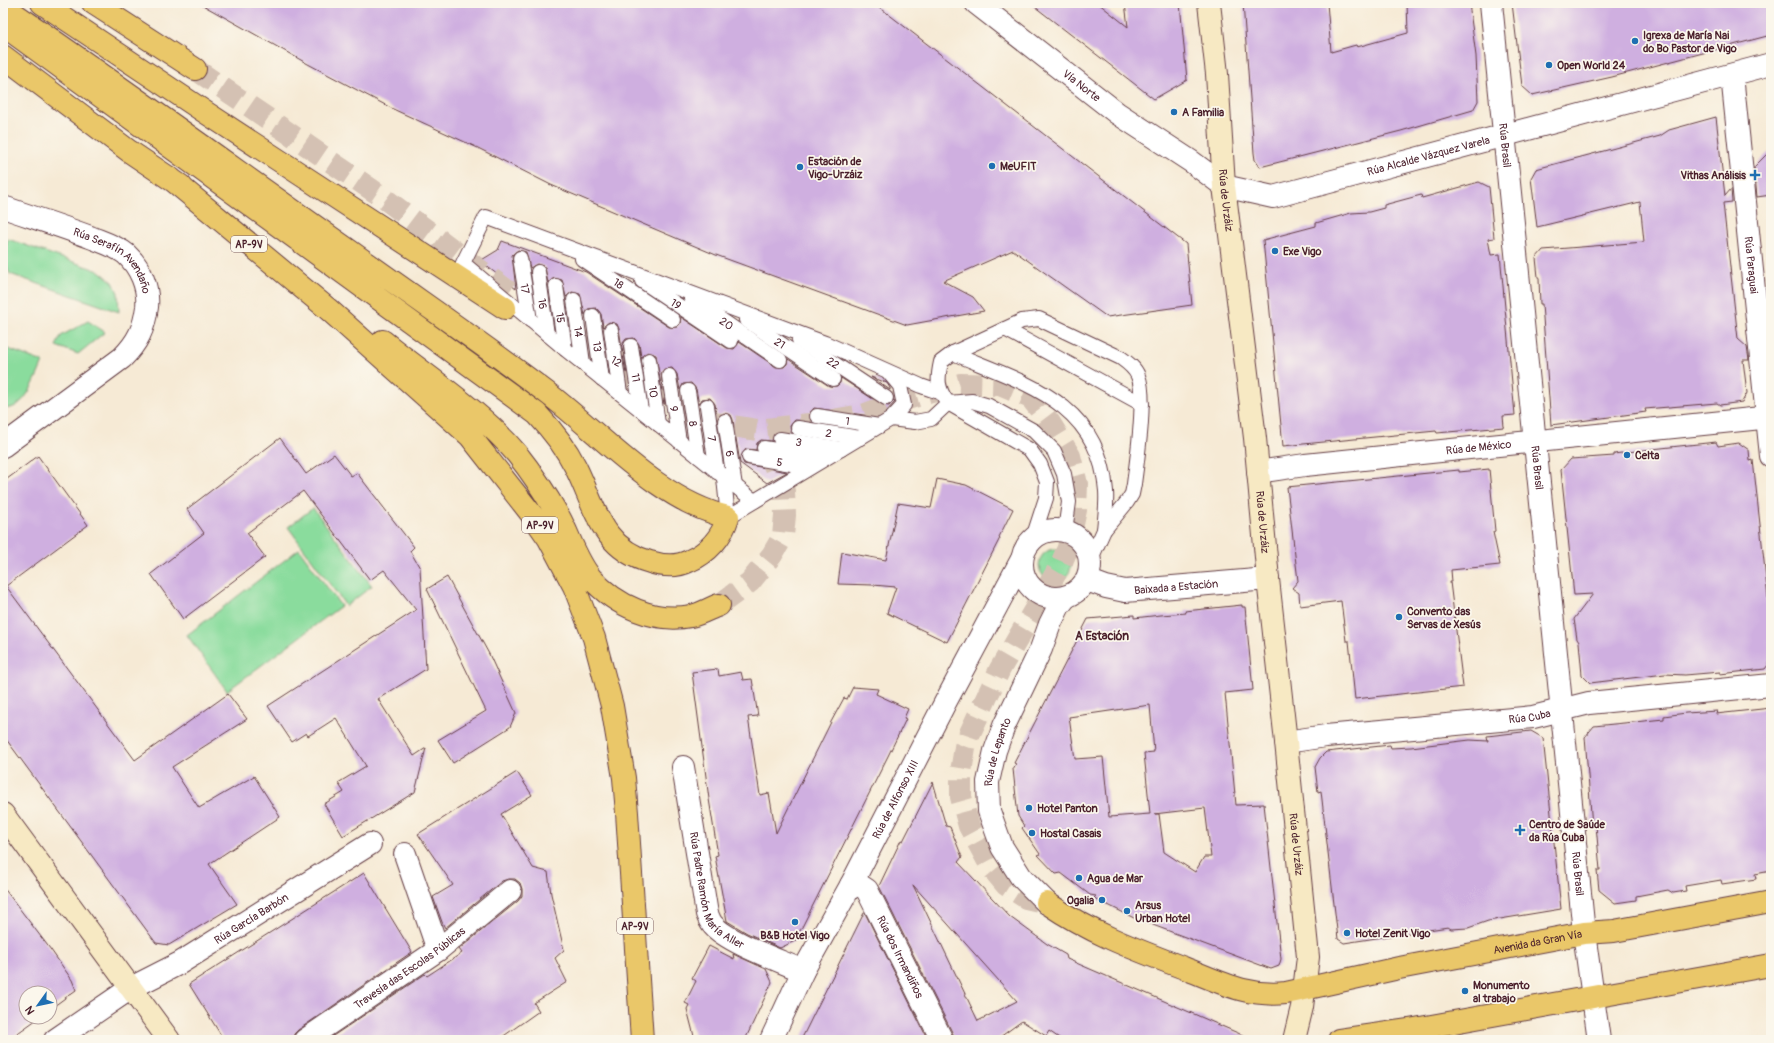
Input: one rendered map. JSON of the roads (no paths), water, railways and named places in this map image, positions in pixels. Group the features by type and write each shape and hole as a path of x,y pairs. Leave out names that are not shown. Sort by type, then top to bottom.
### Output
{"main road":[{"path":"42,3 505,308"},
{"path":"93,3 195,69"},
{"name":"Rúa de Urzáiz","path":"1209,3 1217,74 1224,186 1258,472 1308,958 1294,1040"},
{"path":"3,6 110,80 548,393 632,464 671,492 709,513 728,517 725,528 715,542 700,556 682,564 662,566 641,560 618,546 602,527 575,466 557,435 537,414 3,24"},
{"path":"3,56 129,151 262,242 488,425 516,453 539,482 560,518 574,550 591,578 614,599 639,612 663,618 692,616 719,605"},
{"name":"AP-9V","path":"170,178 328,309 470,436 534,516 549,539 574,586 594,638 612,706 624,778 642,1040"},
{"path":"3,814 169,1040"},
{"name":"Avenida da Gran Vía","path":"1047,903 1098,934 1239,990 1269,995 1286,993 1399,968 1584,933 1614,931 1771,902"},
{"path":"1339,1040 1409,1030 1771,965"}],"street":[{"name":"Vía Norte","path":"976,3 1117,113 1192,162 1224,186"},
{"name":"Rúa Brasil","path":"1491,3 1584,933 1599,1040"},
{"name":"Rúa Alcalde Vázquez Varela","path":"1224,186 1273,197 1504,137 1771,64"},
{"name":"Rúa Paraguai","path":"1732,75 1769,417 1771,456"},
{"name":"Rúa Serafín Avendaño","path":"3,207 70,230 120,250 138,268 145,284 147,302 141,333 133,347 110,368 3,446"},
{"name":"Rúa de México","path":"1258,472 1305,465 1769,417"},
{"path":"1054,529 1065,531 1076,536 1084,544 1088,552 1088,570 1082,587 1066,597 1055,598 1044,596 1034,590 1026,581 1022,570 1022,559 1026,548 1033,538 1043,532 1054,529"},
{"name":"Rúa de Alfonso XIII","path":"771,1040 803,971 851,885 946,701 1022,559"},
{"name":"Baixada a Estación","path":"1088,570 1106,587 1125,591 1268,579"},
{"name":"Rúa de Lepanto","path":"1047,903 1021,877 1002,847 989,811 988,782 995,751 1004,726 1041,649 1050,624 1059,606 1066,597"},
{"name":"Rúa Cuba","path":"1286,742 1533,717 1588,703 1771,685"},
{"name":"Rúa Padre Ramón María Aller","path":"683,767 707,914 712,925 733,940 803,971"},
{"name":"Rúa García Barbón","path":"54,1040 131,988 180,963 370,844"},
{"path":"405,854 438,950"},
{"name":"Rúa dos Irmandiños","path":"851,885 861,886 867,890 942,1040"},
{"name":"Travesía das Escolas Públicas","path":"305,1040 438,950 510,891"}],"lane":[{"path":"754,501 565,349 462,263 486,217 825,343 945,398 1030,450 1040,464 1047,482 1046,498 1033,538"},
{"name":"18","path":"563,246 673,320"},
{"name":"17","path":"520,258 530,320"},
{"name":"19","path":"621,268 731,342"},
{"name":"16","path":"538,272 547,334"},
{"name":"15","path":"556,286 565,349"},
{"name":"20","path":"673,287 780,360"},
{"name":"14","path":"574,300 583,363"},
{"name":"21","path":"727,307 833,379"},
{"name":"13","path":"593,316 602,379"},
{"path":"945,398 938,383 941,362 953,353 1022,321 1039,319 1121,358 1132,367 1138,375 1141,386 1142,404 1132,494 1104,530 1088,570"},
{"name":"22","path":"781,327 886,398"},
{"path":"1005,329 1142,404"},
{"name":"12","path":"611,330 620,393"},
{"name":"11","path":"631,346 641,410"},
{"path":"953,353 1040,391 1074,415 1089,434 1098,454 1106,491 1104,530"},
{"name":"10","path":"649,360 658,424"},
{"path":"728,517 891,419 904,405 900,386 886,370"},
{"name":"9","path":"669,376 679,441"},
{"name":"8","path":"688,391 698,456"},
{"path":"891,419 915,422 931,418 945,398"},
{"path":"945,398 972,401 989,406 1040,435 1054,452 1064,474 1069,502 1065,531"},
{"name":"7","path":"707,406 728,517"},
{"name":"1","path":"818,416 878,426"},
{"name":"6","path":"725,421 735,486"},
{"name":"2","path":"798,428 860,438"},
{"name":"3","path":"780,439 841,449"},
{"path":"764,448 825,458"},
{"name":"5","path":"749,457 810,467"}],"tunnel":[{"path":"195,69 381,196 552,324 654,383"},
{"path":"585,360 621,383 685,414 715,423 757,430 809,424 863,415 897,402 960,384 1000,385 1031,398 1050,423 1070,456 1077,484 1076,510 1068,548 1060,566 1000,669 970,733 965,747 961,772 961,797 969,826 991,867 1006,885 1026,898 1047,903"},
{"path":"719,605 750,582 772,555 783,536 785,515 784,491 772,460 757,445"}],"place":[{"name":"Igrexa de María Nai do Bo Pastor de Vigo","path":"1635,41"},
{"name":"Open World 24","path":"1549,65"},
{"name":"A Familia","path":"1174,112"},
{"name":"MeUFIT","path":"992,166"},
{"name":"Estación de Vigo-Urzáiz","path":"800,167"},
{"name":"Vithas Análisis","path":"1755,175"},
{"name":"Exe Vigo","path":"1275,251"},
{"name":"Celta","path":"1627,455"},
{"name":"Convento das Servas de Xesús","path":"1399,617"},
{"name":"Hotel Panton","path":"1029,808"},
{"name":"Centro de Saúde da Rúa Cuba","path":"1520,830"},
{"name":"Hostal Casais","path":"1032,833"},
{"name":"Agua de Mar","path":"1079,878"},
{"name":"Ogalia","path":"1102,900"},
{"name":"Arsus Urban Hotel","path":"1127,911"},
{"name":"B&B Hotel Vigo","path":"795,922"},
{"name":"Hotel Zenit Vigo","path":"1347,933"},
{"name":"Monumento al trabajo","path":"1465,991"}],"district":[{"name":"A Estación","path":"1102,636"}]}
